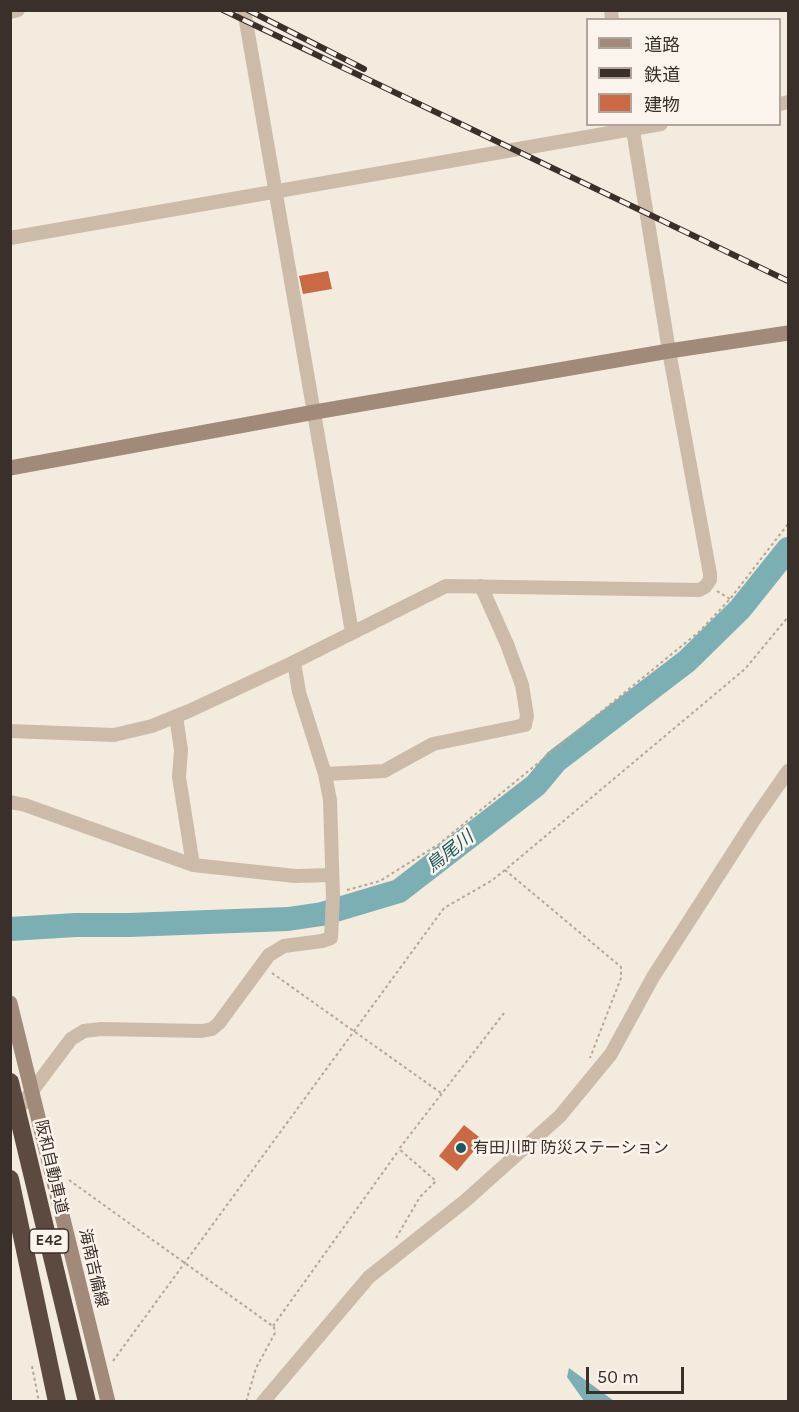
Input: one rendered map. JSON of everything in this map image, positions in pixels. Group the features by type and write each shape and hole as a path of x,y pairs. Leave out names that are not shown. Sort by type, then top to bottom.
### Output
{"highway":[{"name":"阪和自動車道","path":"10,1082 87,1401"},
{"name":"E42","path":"10,1179 57,1401"}],"street":[{"path":"10,12 18,10"},
{"path":"244,10 352,632"},
{"path":"10,238 632,127 669,351 710,574 708,584 699,590 446,586 294,662 152,726 114,735 10,731"},
{"path":"10,468 315,412 669,351 789,333"},
{"path":"325,774 384,771 433,744 525,725 527,716 522,685 507,644 481,586"},
{"path":"10,1120 71,1039 84,1031 101,1029 202,1031 212,1029 219,1023 260,965 276,949 331,938 333,894 330,800 325,774 299,692 294,662"},
{"path":"176,716 181,750 179,777 193,865"},
{"path":"264,1401 369,1277 465,1201 560,1116 611,1054 653,977 789,771"},
{"path":"10,802 25,805 193,865 295,876 332,875"},
{"name":"海南吉備線","path":"10,1003 108,1401"}],"path":[{"path":"333,894 365,886 387,877 439,844 473,817 700,631 730,599 789,524"},
{"path":"101,1377 444,908 505,870 744,669 789,617"},
{"path":"505,870 621,967 621,978 583,1076 584,1086"},
{"path":"260,965 441,1093"},
{"path":"273,1326 399,1149 504,1013"},
{"path":"394,1241 420,1197 436,1181 399,1149"},
{"path":"66,1178 186,1262 276,1329 256,1368 246,1401"}],"water":[{"path":"569,1368 614,1401 584,1401 567,1377"}],"building":[{"path":"328,271 332,289 303,294 299,276"},
{"name":"有田川町 防災ステーション","path":"464,1125 483,1140 457,1171 439,1156"}],"waterway":[{"name":"鳥尾川","path":"10,929 288,919 322,914 399,891 536,785 556,761 687,661 740,609 788,549"}],"railway":[{"path":"223,10 788,281"},
{"path":"248,10 364,69"}],"place":[{"name":"有田川町 防災ステーション","path":"461,1148"}]}
